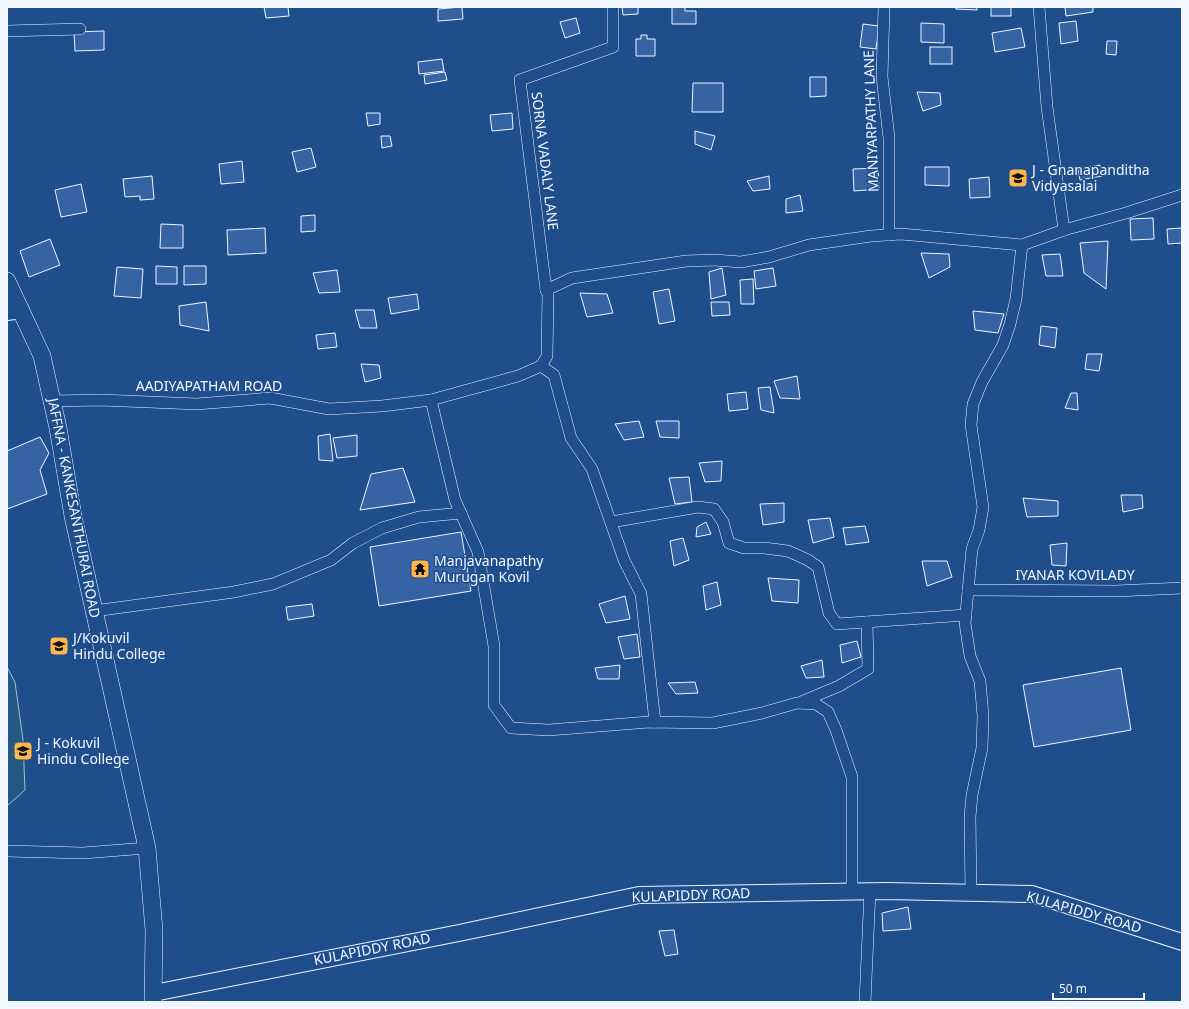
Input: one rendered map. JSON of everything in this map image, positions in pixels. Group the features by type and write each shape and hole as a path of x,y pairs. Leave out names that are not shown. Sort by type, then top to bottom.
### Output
{"main road":[{"name":"JAFFNA - KANKESANTHURAI ROAD","path":"7,281 14,311 42,356 73,516 147,848 154,930 153,997"},
{"name":"KULAPIDDY ROAD","path":"153,997 639,894 870,891 1032,894 1182,942"}],"street":[{"name":"SORNA VADALY LANE","path":"546,290 520,80 613,48 613,7"},
{"name":"MANIYARPATHY LANE","path":"884,7 882,77 889,138 889,234"},
{"path":"1039,7 1047,107 1064,230"},
{"path":"7,31 80,29"},
{"path":"655,722 641,594 624,560 592,469 571,438 554,375 541,366 547,356 548,294 546,290 572,278 686,261 714,260 741,262 769,257 810,245 889,234 1022,246 1064,230 1126,213 1182,195"},
{"path":"971,892 970,817 972,795 982,748 983,716 980,681 970,656 965,623 972,549 979,530 983,507 971,425 973,404 982,382 1004,345 1016,299 1022,246"},
{"name":"AADIYAPATHAM ROAD","path":"52,402 101,400 197,404 270,398 329,409 382,406 431,400 518,376 541,366"},
{"path":"431,400 455,500 478,552 494,646 494,705 511,728 549,730 655,722 713,723 797,704 838,686 868,669 867,622"},
{"path":"611,522 698,507 714,509 723,522 729,542 744,548 788,550 818,567 829,612 837,624 966,615"},
{"path":"94,611 234,592 273,584 331,560 354,543 382,528 419,517 461,513"},
{"name":"IYANAR KOVILADY","path":"968,590 1116,591 1182,588"},
{"path":"797,704 816,704 828,712 852,776 852,891"},
{"path":"7,851 83,853 147,848"},
{"path":"865,1002 870,891"}],"shaded area":[{"path":"7,667 15,682 23,740 25,790 7,806"}],"building":[{"path":"264,7 288,7 289,16 266,18"},
{"path":"462,7 463,19 438,21 438,9"},
{"path":"622,7 638,7 638,14 623,15"},
{"path":"672,7 685,7 685,11 696,11 696,24 672,24"},
{"path":"956,7 977,7 977,10 956,9"},
{"path":"991,7 1011,7 1011,16 991,16"},
{"path":"1065,7 1093,7 1093,12 1066,16"},
{"path":"576,18 580,33 565,38 560,22"},
{"path":"1076,21 1078,41 1061,44 1059,23"},
{"path":"921,23 944,24 944,43 921,42"},
{"path":"863,24 879,26 876,49 860,47"},
{"path":"1021,28 1025,47 995,52 992,33"},
{"path":"104,31 104,50 75,51 74,32"},
{"path":"641,35 647,35 647,39 655,39 655,56 636,56 636,39 641,39"},
{"path":"1107,41 1117,41 1116,55 1106,54"},
{"path":"930,47 952,47 952,64 930,64"},
{"path":"442,59 444,71 419,74 418,62"},
{"path":"445,72 447,80 425,84 424,75"},
{"path":"810,77 826,77 826,96 810,97"},
{"path":"693,83 723,83 723,112 692,112"},
{"path":"917,92 940,93 941,105 923,111"},
{"path":"366,113 380,113 380,124 368,126"},
{"path":"512,113 513,129 492,131 490,115"},
{"path":"695,131 715,136 711,150 695,144"},
{"path":"381,136 390,136 392,146 382,148"},
{"path":"311,148 316,167 297,172 292,152"},
{"path":"242,161 244,182 221,184 219,164"},
{"path":"1100,165 1102,176 1080,180 1078,169"},
{"path":"925,167 949,167 949,186 925,185"},
{"path":"878,168 879,189 854,191 853,169"},
{"path":"152,176 154,199 140,200 140,196 125,197 123,179"},
{"path":"769,176 770,189 753,191 747,181"},
{"path":"989,177 990,197 970,198 969,179"},
{"path":"81,184 87,212 61,217 55,190"},
{"path":"800,195 803,211 786,213 786,199"},
{"path":"315,215 315,231 301,232 301,216"},
{"path":"1153,218 1154,239 1131,240 1130,219"},
{"path":"161,224 183,225 183,248 160,248"},
{"path":"265,228 266,253 228,255 227,230"},
{"path":"1182,228 1182,243 1168,244 1167,229"},
{"path":"50,239 60,265 29,277 20,251"},
{"path":"1108,241 1106,289 1084,273 1080,243"},
{"path":"921,253 949,254 950,267 929,278"},
{"path":"1060,254 1063,276 1046,276 1042,255"},
{"path":"156,266 177,267 177,284 156,284"},
{"path":"184,266 206,266 206,284 184,285"},
{"path":"117,267 143,269 141,298 114,296"},
{"path":"722,268 726,295 711,299 709,272"},
{"path":"773,268 776,286 756,289 754,271"},
{"path":"337,270 340,292 319,293 313,273"},
{"path":"753,279 754,304 741,304 740,280"},
{"path":"669,289 675,321 659,324 653,292"},
{"path":"580,293 607,294 613,313 587,317"},
{"path":"417,294 419,309 391,314 388,298"},
{"path":"206,302 209,331 180,325 179,306"},
{"path":"711,302 729,302 730,315 712,316"},
{"path":"355,310 374,310 377,328 360,328"},
{"path":"973,311 1004,314 998,333 975,330"},
{"path":"1041,326 1057,328 1055,348 1039,345"},
{"path":"335,333 337,347 318,349 316,335"},
{"path":"1087,354 1102,354 1099,371 1085,369"},
{"path":"361,364 379,365 381,378 365,382"},
{"path":"797,376 800,399 780,398 774,381"},
{"path":"770,387 774,413 761,410 758,388"},
{"path":"746,392 748,409 729,411 727,394"},
{"path":"1071,393 1077,393 1078,410 1065,408"},
{"path":"639,421 644,437 624,440 615,424"},
{"path":"656,421 679,421 679,438 660,437"},
{"path":"330,434 333,461 319,460 318,436"},
{"path":"357,435 357,456 337,458 333,438"},
{"path":"40,437 49,453 40,470 47,494 7,509 7,451"},
{"path":"722,461 721,481 705,482 699,463"},
{"path":"403,468 415,502 360,510 371,474"},
{"path":"689,477 692,502 675,504 669,478"},
{"path":"1121,495 1142,495 1143,508 1123,512"},
{"path":"1023,498 1058,501 1058,516 1027,517"},
{"path":"784,503 784,522 763,525 760,504"},
{"path":"830,518 834,537 813,543 808,520"},
{"path":"706,522 711,534 696,537 697,527"},
{"path":"865,526 869,542 846,545 843,528"},
{"name":"Manjavanapathy Murugan Kovil","path":"461,532 471,591 379,606 370,547"},
{"path":"683,538 689,560 674,566 670,541"},
{"path":"1067,543 1066,566 1052,565 1050,545"},
{"path":"922,561 947,561 952,577 927,586"},
{"path":"768,578 799,580 798,603 772,601"},
{"path":"717,582 721,605 706,610 703,586"},
{"path":"625,596 630,619 606,623 599,604"},
{"path":"312,604 314,616 288,620 286,607"},
{"path":"637,634 640,657 624,659 618,637"},
{"path":"857,641 861,657 842,663 840,645"},
{"path":"822,660 824,677 806,678 801,666"},
{"path":"620,665 619,679 598,679 595,668"},
{"path":"1121,668 1131,730 1034,747 1023,685"},
{"path":"695,682 698,693 676,694 668,683"},
{"path":"908,907 911,929 883,931 882,913"},
{"path":"674,930 678,954 665,956 659,931"}],"place":[{"name":"J - Gnanapanditha Vidyasalai","path":"1018,178"},
{"name":"Manjavanapathy Murugan Kovil","path":"420,569"},
{"name":"J/Kokuvil Hindu College","path":"59,646"},
{"name":"J - Kokuvil Hindu College","path":"23,751"}]}
